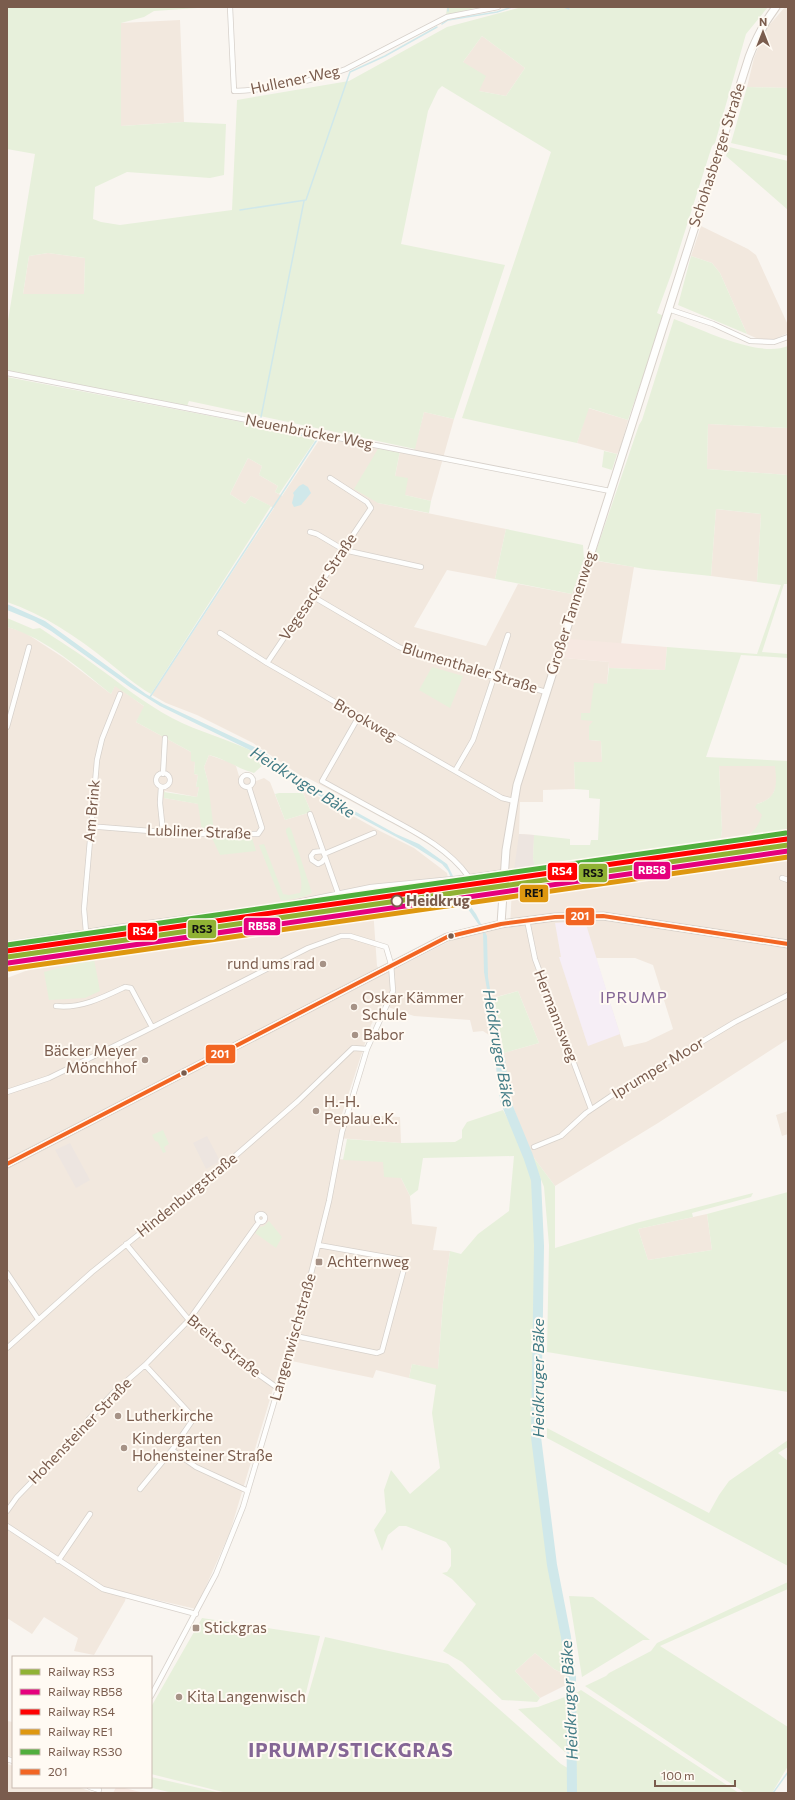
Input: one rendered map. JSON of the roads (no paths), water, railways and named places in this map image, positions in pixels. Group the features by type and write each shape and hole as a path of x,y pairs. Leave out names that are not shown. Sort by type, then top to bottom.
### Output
{"street":[{"name":"Hullener Weg","path":"230,7 234,91 252,90 330,75 346,69 447,17 498,7"},
{"name":"Schohasberger Straße","path":"668,309 756,37 766,19 776,7"},
{"path":"668,309 713,324 750,341 774,342 788,337"},
{"name":"Großer Tannenweg","path":"501,924 508,834 517,784 668,309"},
{"name":"Neuenbrücker Weg","path":"7,373 610,491"},
{"name":"Vegesacker Straße","path":"267,663 370,511 370,505 367,502 330,478"},
{"path":"310,532 317,534 344,550 421,567"},
{"name":"Blumenthaler Straße","path":"312,596 399,647 425,657 546,692"},
{"name":"Brookweg","path":"220,633 267,663 454,771 502,798 514,800"},
{"path":"454,771 472,740 508,635"},
{"path":"7,728 29,647"},
{"name":"Am Brink","path":"86,932 84,909 98,755 102,739 120,694"},
{"path":"360,716 322,781 415,832 456,860 468,876"},
{"path":"163,774 165,738"},
{"path":"163,774 159,775 156,779 157,783 161,787 160,803 163,832"},
{"path":"161,787 167,785 169,781 168,776 163,774"},
{"name":"Lubliner Straße","path":"91,831 96,827 100,827 217,835 258,834 262,828 249,787"},
{"path":"310,814 338,893"},
{"path":"324,854 374,833"},
{"path":"7,944 278,906 371,887 448,880 504,872"},
{"path":"782,878 788,880"},
{"path":"7,1164 391,964 447,937 501,924 527,920 555,917 603,916 788,944"},
{"name":"Hermannsweg","path":"527,920 535,959 592,1110"},
{"name":"Langenwischstraße","path":"152,1028 308,948 341,936 350,936 386,947 391,964 393,991 367,1049 342,1132 318,1245 295,1336 248,1491 235,1530 216,1574 152,1694"},
{"path":"7,1092 49,1078 152,1028 131,988 125,987 88,1003 65,1007 56,1006"},
{"name":"Iprumper Moor","path":"534,1147 561,1136 611,1096 735,1022 788,995"},
{"name":"Hindenburgstraße","path":"7,1348 38,1319 126,1244 219,1170 298,1101 353,1048 367,1049"},
{"name":"Hohensteiner Straße","path":"7,1511 17,1497 82,1430 88,1420 114,1392 145,1365 190,1320 259,1222"},
{"name":"Breite Straße","path":"126,1244 190,1320 234,1357 279,1389"},
{"path":"295,1336 377,1352 382,1351 405,1265 403,1260 318,1245"},
{"path":"7,1273 38,1319"},
{"path":"140,1490 172,1450 194,1418 145,1365"},
{"path":"172,1450 196,1467 248,1491"},
{"path":"58,1561 90,1514"},
{"path":"7,1526 102,1589 196,1614"}],"water":[{"path":"303,484 308,487 311,493 301,505 294,507 292,503 293,493"},
{"path":"7,604 45,621 146,694 163,704 263,751 300,781 396,834 419,844 447,864 463,896 476,914 487,936 488,977 501,1054 501,1072 484,972 483,931 459,896 448,871 442,864 417,848 303,787 260,755 160,706 131,688 51,631 34,621 7,610"}],"waterway":[{"path":"442,24 448,20 497,12 512,7"},
{"path":"564,7 569,9"},
{"path":"240,210 306,200 350,72 385,56 437,27"},
{"path":"261,417 304,201"},
{"path":"150,697 318,438 277,431"},
{"name":"Heidkruger Bäke","path":"500,1058 505,1100 528,1156 536,1180 539,1246 536,1437 552,1565 566,1637 571,1677 572,1793"},
{"path":"773,1793 788,1772"}],"rail line":[{"name":"RS30","path":"7,945 786,833"},
{"name":"RS4","path":"7,951 787,839"},
{"name":"RS3","path":"7,957 788,845"},
{"name":"RB58","path":"8,963 788,851"},
{"name":"RE1","path":"9,969 788,857"}],"place":[{"name":"Heidkrug","path":"397,901"},
{"name":"rund ums rad","path":"323,964"},
{"name":"Oskar Kämmer Schule","path":"354,1007"},
{"name":"Babor","path":"355,1035"},
{"name":"Bäcker Meyer Mönchhof","path":"145,1060"},
{"name":"H.-H. Peplau e.K.","path":"316,1111"},
{"name":"Achternweg","path":"319,1262"},
{"name":"Lutherkirche","path":"118,1416"},
{"name":"Kindergarten Hohensteiner Straße","path":"124,1448"},
{"name":"Stickgras","path":"196,1628"},
{"name":"Kita Langenwisch","path":"179,1697"}],"district":[{"name":"IPRUMP","path":"634,997"},
{"name":"IPRUMP/STICKGRAS","path":"351,1750"}]}
